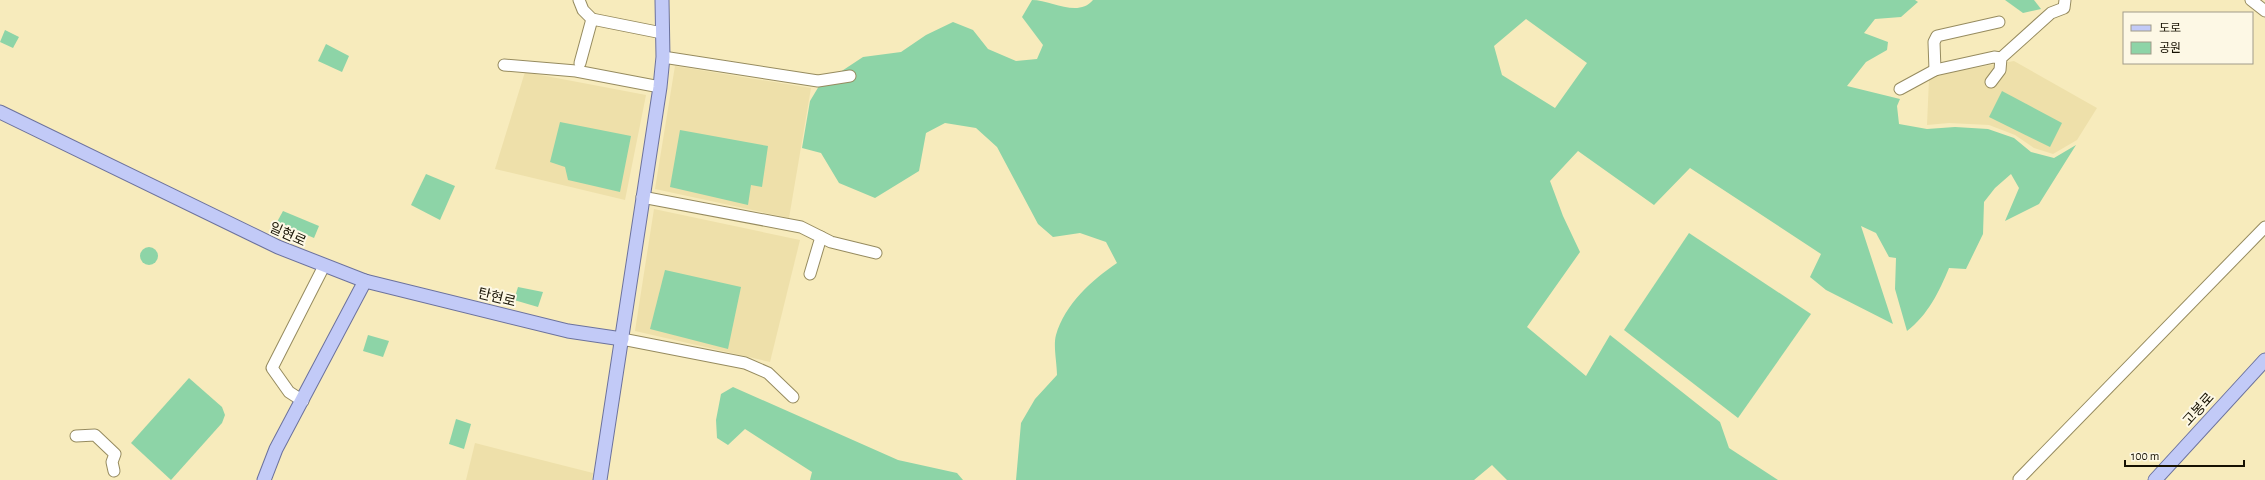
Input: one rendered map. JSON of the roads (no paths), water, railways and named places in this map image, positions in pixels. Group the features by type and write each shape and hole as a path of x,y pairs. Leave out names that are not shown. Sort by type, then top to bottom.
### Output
{"main road":[{"path":"600,480 660,87 663,57 662,0"},
{"name":"일현로","path":"0,112 278,248 366,281"},
{"path":"264,480 276,449 366,281"},
{"name":"탄현로","path":"366,281 568,331 622,338"},
{"name":"고봉로","path":"2155,480 2265,360"}],"street":[{"path":"579,0 583,10 592,19 662,33"},
{"path":"1991,82 2000,70 2001,58 2051,14 2064,8 2065,0"},
{"path":"2250,0 2265,11"},
{"path":"580,63 592,19"},
{"path":"1935,70 1934,42 1937,36 1999,22"},
{"path":"663,57 818,81 850,76"},
{"path":"1900,89 1935,70 1994,57 2001,58"},
{"path":"504,65 576,72 660,87"},
{"path":"642,197 801,227 831,242 876,253"},
{"path":"2020,479 2265,227"},
{"path":"810,274 821,237"},
{"path":"303,401 288,392 272,368 324,266"},
{"name":"탄현로","path":"622,338 745,363 768,373 793,397"},
{"path":"76,436 95,435 115,454 112,462 114,471"}]}
